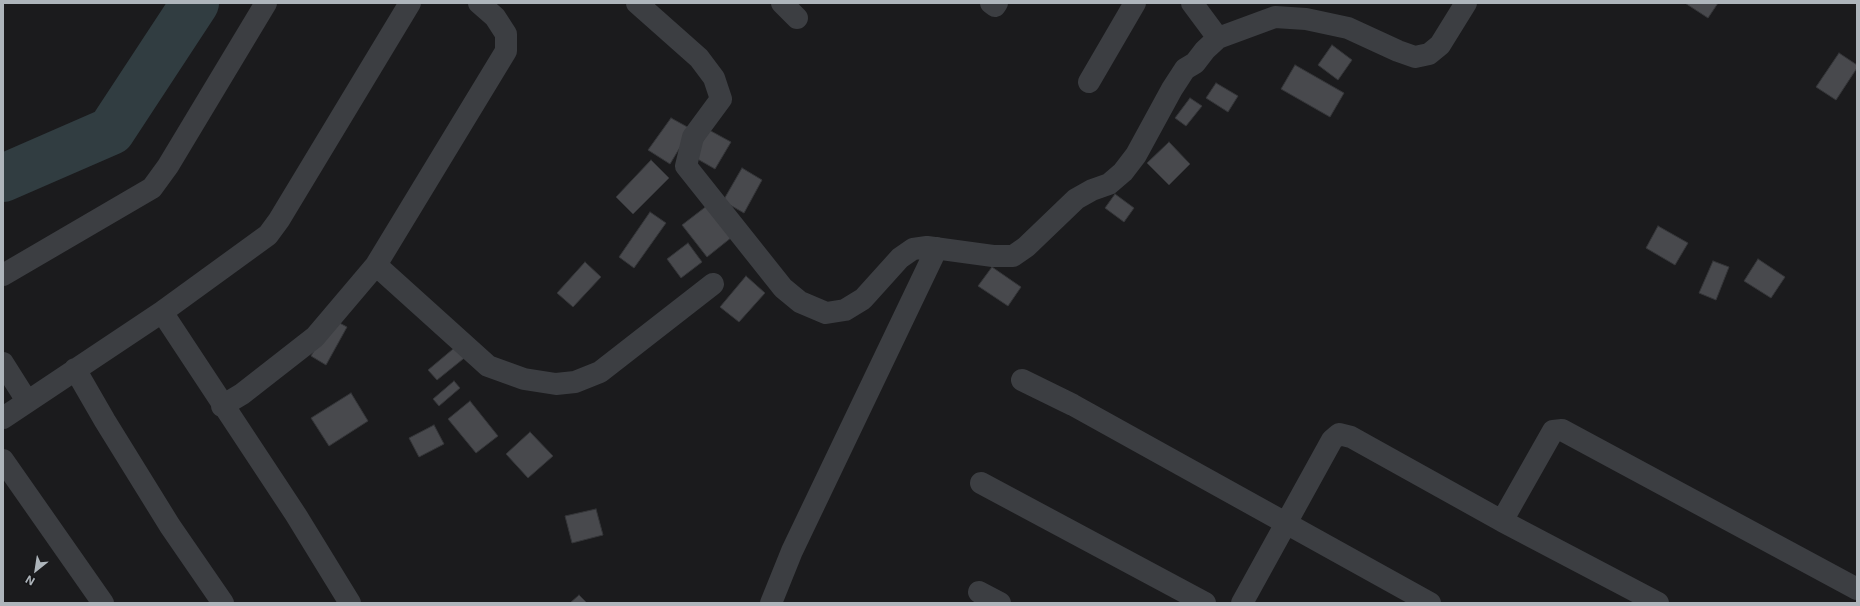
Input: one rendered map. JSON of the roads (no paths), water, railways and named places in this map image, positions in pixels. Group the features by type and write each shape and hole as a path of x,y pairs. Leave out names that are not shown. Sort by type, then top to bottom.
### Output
{"street":[{"path":"3,274 152,188 168,166 266,3"},
{"path":"3,418 162,312 268,235 279,220 410,3"},
{"path":"222,406 242,394 315,338 376,265 506,51 506,34 495,17 479,3"},
{"path":"637,3 699,58 714,78 720,99 693,137 686,166 783,288 800,302 826,313 845,310 863,299 900,258 913,249 927,247 993,256 1013,256 1026,247 1076,199 1092,190 1109,184 1123,172 1136,155 1172,89 1185,69 1195,63 1205,50 1218,38 1275,18 1306,19 1348,28 1398,51 1416,57 1429,54 1440,45 1466,3"},
{"path":"782,3 797,18"},
{"path":"991,3 995,6 997,3"},
{"path":"1090,82 1135,3"},
{"path":"1192,3 1218,38"},
{"path":"771,603 792,551 937,248"},
{"path":"376,265 488,366 524,379 556,384 575,382 600,372 713,284"},
{"path":"162,312 222,406 296,515 350,603"},
{"path":"3,363 27,401"},
{"path":"76,369 105,421 170,526 223,603"},
{"path":"1022,380 1073,405 1430,603"},
{"path":"1502,521 1553,431 1562,430 1857,589"},
{"path":"1242,603 1332,440 1339,434 1352,436 1502,521 1658,603"},
{"path":"3,460 104,603"},
{"path":"981,483 1205,603"},
{"path":"979,592 1000,603"}],"waterway":[{"path":"3,178 111,131 195,3"}]}
